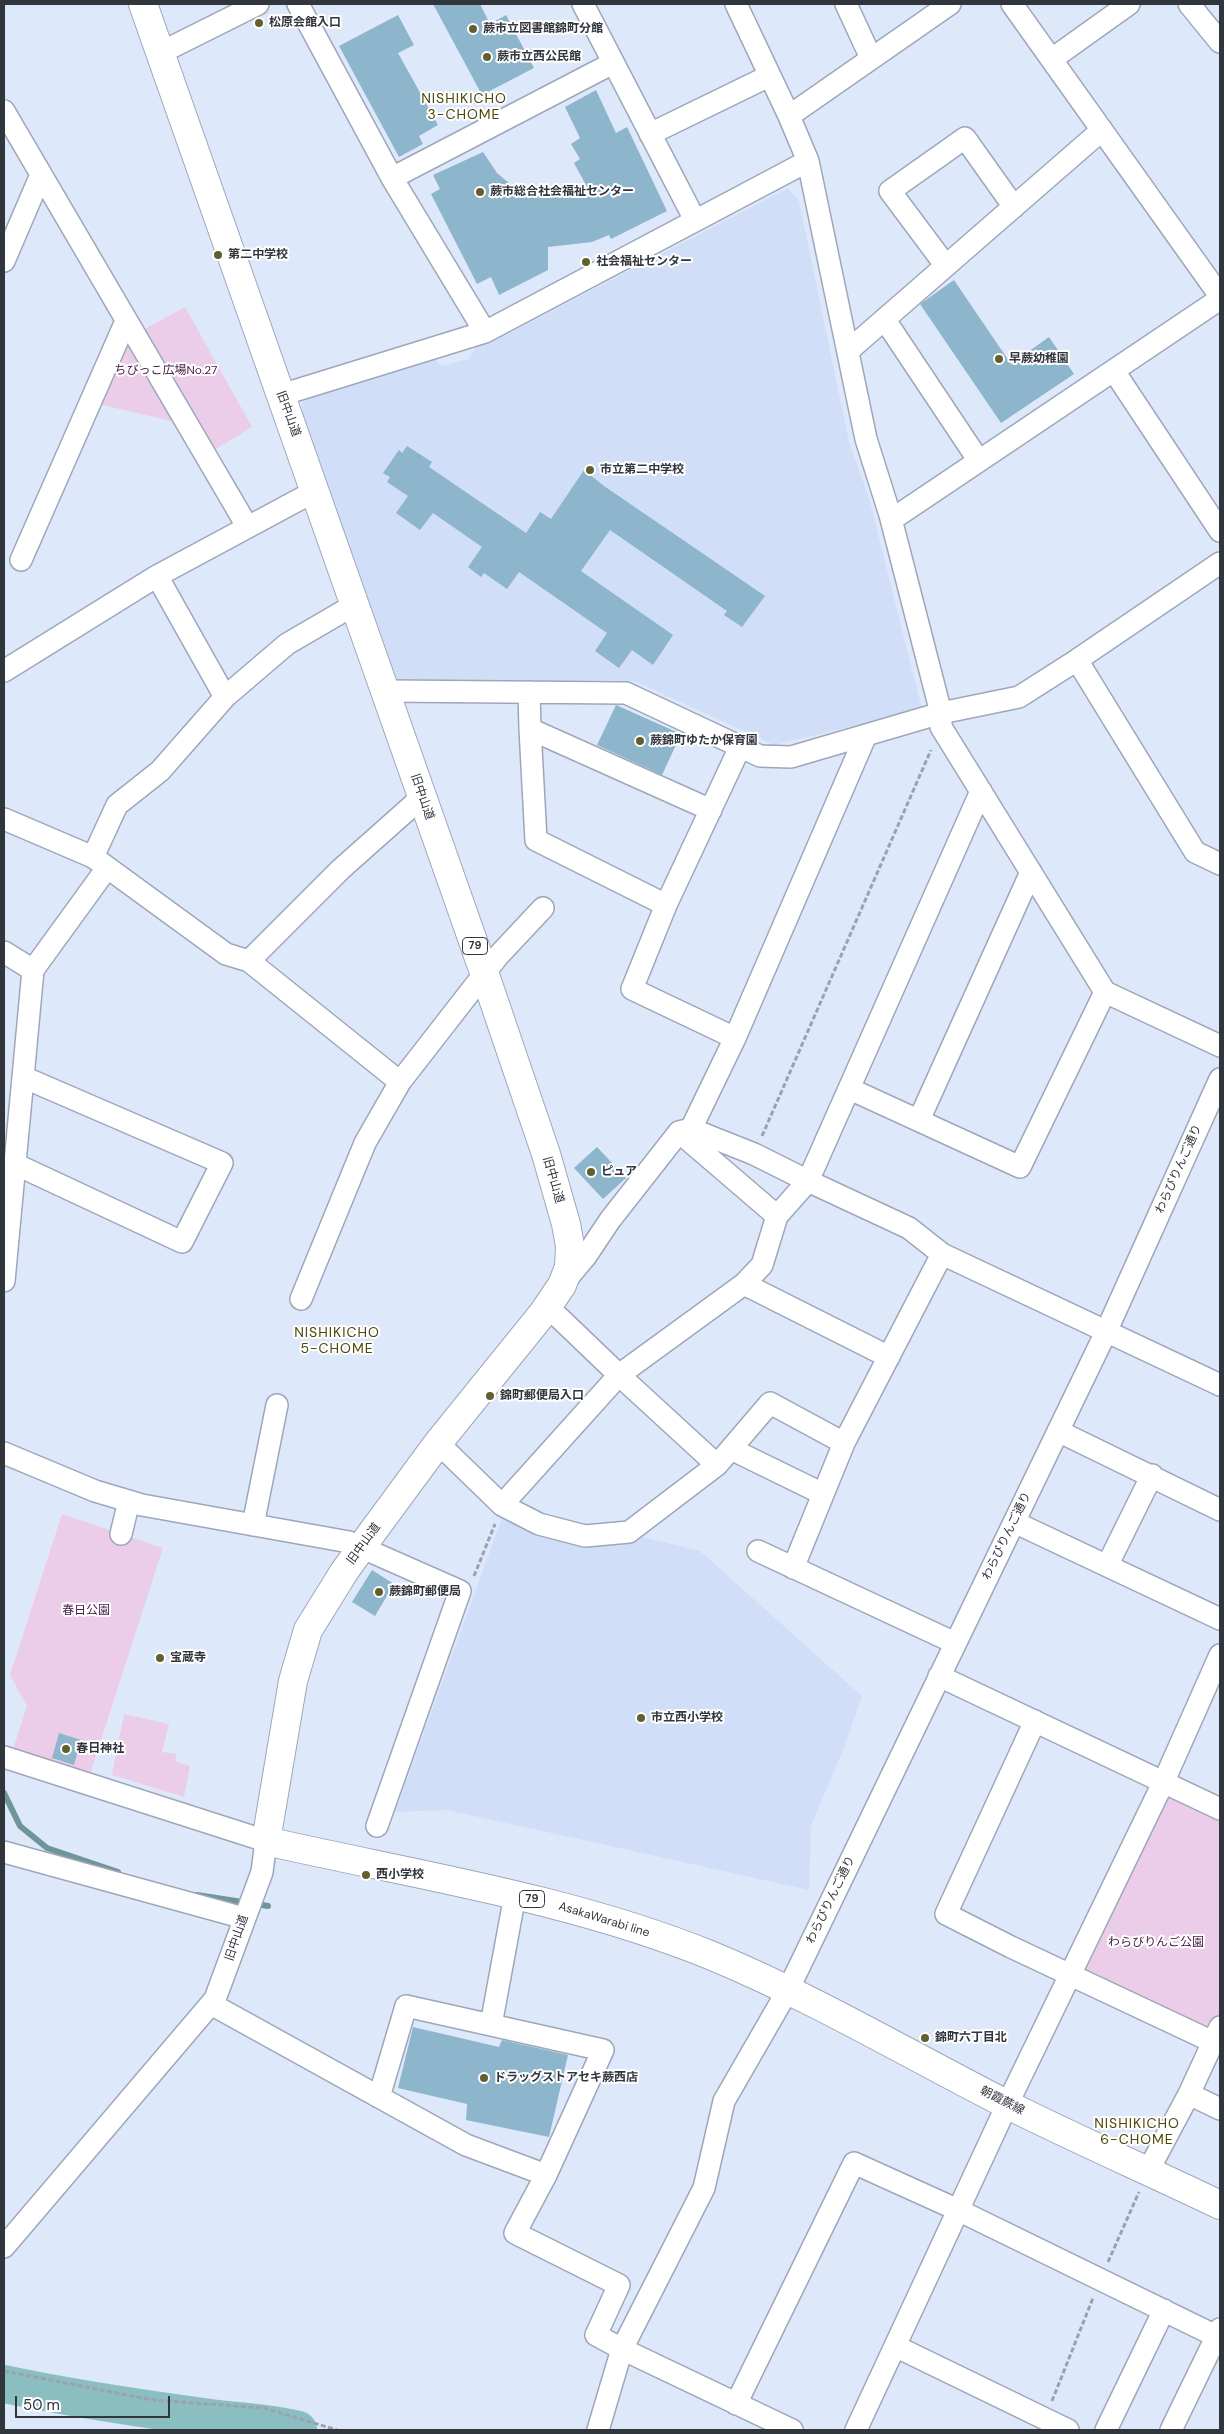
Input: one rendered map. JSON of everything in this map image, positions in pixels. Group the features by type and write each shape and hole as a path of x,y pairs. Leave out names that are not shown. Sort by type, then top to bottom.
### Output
{"main road":[{"name":"旧中山道","path":"143,4 485,975 546,1154 566,1224 570,1246 569,1267 554,1296 438,1443 361,1547 308,1630 292,1681 266,1841"},
{"name":"AsakaWarabi line","path":"266,1841 515,1895 606,1918 710,1955 788,1990"},
{"name":"朝霞蕨線","path":"788,1990 1008,2105 1220,2205"}],"street":[{"path":"160,53 258,4"},
{"path":"298,4 392,178 485,332"},
{"path":"583,4 695,220"},
{"path":"736,4 769,76 790,116 808,161 866,439 890,515 941,720 981,791 1105,992 1220,1046"},
{"path":"846,4 871,58"},
{"path":"790,116 950,4"},
{"path":"890,515 900,514 980,462 1220,298 1012,4"},
{"path":"1052,59 1129,4"},
{"path":"1189,4 1220,42"},
{"path":"392,178 613,63"},
{"path":"650,134 769,76"},
{"path":"4,111 40,176 247,526"},
{"path":"848,351 1102,130"},
{"path":"946,266 890,191 965,138 1014,207"},
{"path":"281,395 485,332 808,161"},
{"path":"4,260 40,176"},
{"path":"884,320 980,462"},
{"path":"21,560 126,321"},
{"path":"1114,371 1220,531"},
{"path":"4,671 156,576 315,491"},
{"path":"384,691 626,693 760,756 792,757 866,735 941,720 1019,697 1220,563"},
{"path":"156,576 225,697"},
{"path":"4,1281 33,970 100,862 117,805 160,771 225,697 287,644 354,606"},
{"path":"1077,660 1195,852 1220,864"},
{"path":"529,692 536,840 666,905"},
{"path":"530,729 711,810"},
{"path":"824,1494 724,1457 619,1375 554,1296 586,1256 610,1220 685,1131 735,1038 866,735"},
{"path":"735,1038 632,989 666,905 740,747"},
{"path":"502,1505 619,1375 744,1284 762,1265 777,1216 808,1182 981,791"},
{"path":"249,961 341,869 422,797"},
{"path":"4,818 100,862 226,954 249,961 400,1082"},
{"path":"919,1120 1031,872"},
{"path":"301,1299 365,1143 400,1082 498,956 543,908"},
{"path":"4,952 33,970"},
{"path":"850,1088 1020,1167 1105,992"},
{"path":"15,1164 182,1242 222,1163 23,1078"},
{"name":"わらびりんご通り","path":"598,2430 622,2349 704,2188 724,2101 788,1990 1106,1332 1218,1088"},
{"path":"685,1131 754,1154 808,1182 910,1228 942,1254 1220,1385"},
{"path":"685,1131 777,1216"},
{"path":"793,1568 844,1443 942,1254"},
{"path":"744,1284 889,1357"},
{"path":"438,1443 502,1505 539,1524 585,1536 629,1532 724,1457 770,1403 844,1443"},
{"path":"253,1525 277,1405"},
{"path":"1058,1431 1152,1475 1220,1510"},
{"path":"4,1453 95,1491 130,1501 349,1542 460,1592 377,1826"},
{"path":"1108,1564 1152,1475"},
{"path":"122,1534 130,1501"},
{"path":"1014,1522 1108,1564 1220,1619"},
{"path":"758,1551 955,1643"},
{"path":"856,2430 958,2210 1164,1781 1220,1655"},
{"path":"939,1676 1220,1809"},
{"path":"1035,1721 946,1914 1070,1975 1217,2034 1189,2094 1148,2171"},
{"path":"8,1759 266,1841"},
{"name":"旧中山道","path":"4,2247 211,2004 262,1872 266,1841"},
{"path":"4,1852 244,1918"},
{"path":"491,2025 515,1895"},
{"path":"211,2004 466,2145 546,2175"},
{"path":"379,2097 406,2006 603,2050 546,2175 515,2233 619,2285 596,2335 792,2430"},
{"path":"1189,2094 1220,2109"},
{"path":"736,2404 854,2163 958,2210 1164,2310 1219,2334 1171,2430"},
{"path":"1106,2430 1164,2310"},
{"path":"896,2346 1068,2430"}],"path":[{"path":"754,1154 941,720"},
{"path":"460,1592 476,1574 502,1505"},
{"path":"4,2371 153,2400 264,2408 337,2430"}],"shaded area":[{"name":"市立第二中学校","path":"788,188 799,201 849,442 869,498 922,709 774,745 637,682 615,680 397,683 301,411 304,398 434,357 441,366 469,359 478,344 508,334"},
{"name":"市立西小学校","path":"503,1515 551,1536 618,1544 638,1536 700,1551 862,1696 843,1750 811,1826 809,1890 447,1810 395,1812"}],"green space":[{"name":"ちびっこ広場No.27","path":"185,307 252,427 209,453 193,426 98,404 128,338"},
{"name":"春日公園","path":"62,1514 163,1548 90,1774 13,1749 27,1706 10,1675"},
{"path":"124,1714 169,1724 162,1752 177,1754 175,1761 190,1766 184,1797 112,1775"},
{"name":"わらびりんご公園","path":"1164,1781 1220,1809 1220,2027 1213,2042 1070,1975"}],"building":[{"path":"433,4 480,4 490,24 506,15 534,68 482,95"},
{"path":"398,15 414,45 398,53 438,125 419,136 423,144 399,157 339,46"},
{"name":"蕨市総合社会福祉センター","path":"596,90 616,133 627,127 667,211 611,239 609,235 592,242 548,247 548,270 499,295 491,277 477,284 431,194 440,189 433,175 483,152 497,173 515,188 535,196 559,197 587,187 574,163 580,159 571,144 580,138 565,107"},
{"path":"954,280 1011,364 1049,337 1074,374 1001,423 920,304"},
{"path":"407,446 432,462 429,467 526,533 540,512 551,519 584,470 604,486 765,596 742,627 724,615 727,611 610,530 581,571 673,635 653,665 632,650 619,668 595,651 607,633 519,572 507,589 484,573 481,577 468,567 482,547 433,513 420,530 396,513 408,496 387,482 390,477 383,473 399,450 402,453"},
{"path":"616,705 681,734 662,775 597,745"},
{"path":"597,1147 626,1178 603,1199 574,1168"},
{"path":"372,1570 394,1584 375,1616 352,1602"},
{"name":"春日神社","path":"59,1733 81,1740 74,1765 52,1758"},
{"path":"413,2027 499,2047 502,2040 568,2055 549,2137 466,2120 467,2104 398,2088"}],"waterway":[{"path":"4,1793 20,1826 47,1848 118,1872"},
{"path":"197,1895 268,1906"},
{"path":"4,2384 129,2406 216,2419 275,2425 298,2430"}],"place":[{"name":"松原会館入口","path":"259,23"},
{"name":"蕨市立図書館錦町分館","path":"473,29"},
{"name":"蕨市立西公民館","path":"487,57"},
{"name":"蕨市総合社会福祉センター","path":"480,192"},
{"name":"第二中学校","path":"218,255"},
{"name":"社会福祉センター","path":"586,262"},
{"name":"早蕨幼稚園","path":"999,359"},
{"name":"市立第二中学校","path":"590,470"},
{"name":"蕨錦町ゆたか保育園","path":"640,741"},
{"name":"ピュア","path":"591,1172"},
{"name":"錦町郵便局入口","path":"490,1396"},
{"name":"蕨錦町郵便局","path":"379,1592"},
{"name":"宝蔵寺","path":"160,1658"},
{"name":"市立西小学校","path":"641,1718"},
{"name":"春日神社","path":"66,1749"},
{"name":"西小学校","path":"366,1875"},
{"name":"錦町六丁目北","path":"925,2038"},
{"name":"ドラッグストアセキ蕨西店","path":"484,2078"}],"district":[{"name":"NISHIKICHO 3-CHOME","path":"464,108"},
{"name":"NISHIKICHO 5-CHOME","path":"337,1342"},
{"name":"NISHIKICHO 6-CHOME","path":"1137,2132"}]}
